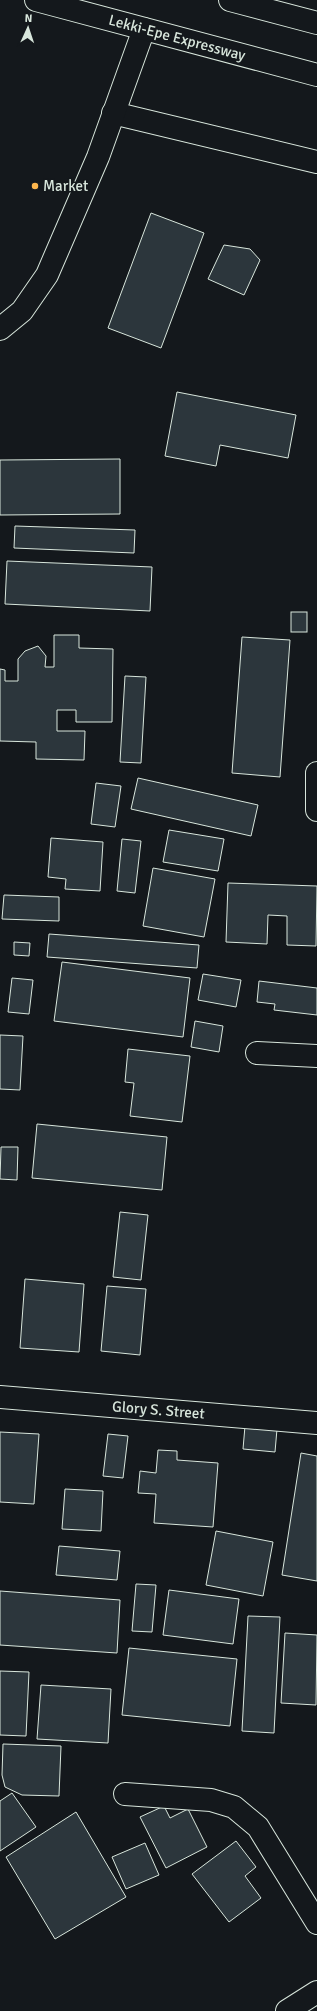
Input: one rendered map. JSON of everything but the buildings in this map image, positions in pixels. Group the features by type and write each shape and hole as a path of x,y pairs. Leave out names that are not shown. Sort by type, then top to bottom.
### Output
{"main road":[{"name":"Lekki-Epe Expressway","path":"36,0 317,75"},
{"path":"230,0 317,23"},
{"path":"0,329 22,311 47,275 72,220 144,29"},
{"path":"113,113 317,162"},
{"path":"317,773 317,810"},
{"path":"257,1053 317,1056"},
{"name":"Glory S. Street","path":"0,1397 317,1423"},
{"path":"125,1794 211,1800 234,1807 258,1827 317,1923"},
{"path":"287,2011 317,1992"}],"place":[{"name":"Market","path":"35,186"}]}
